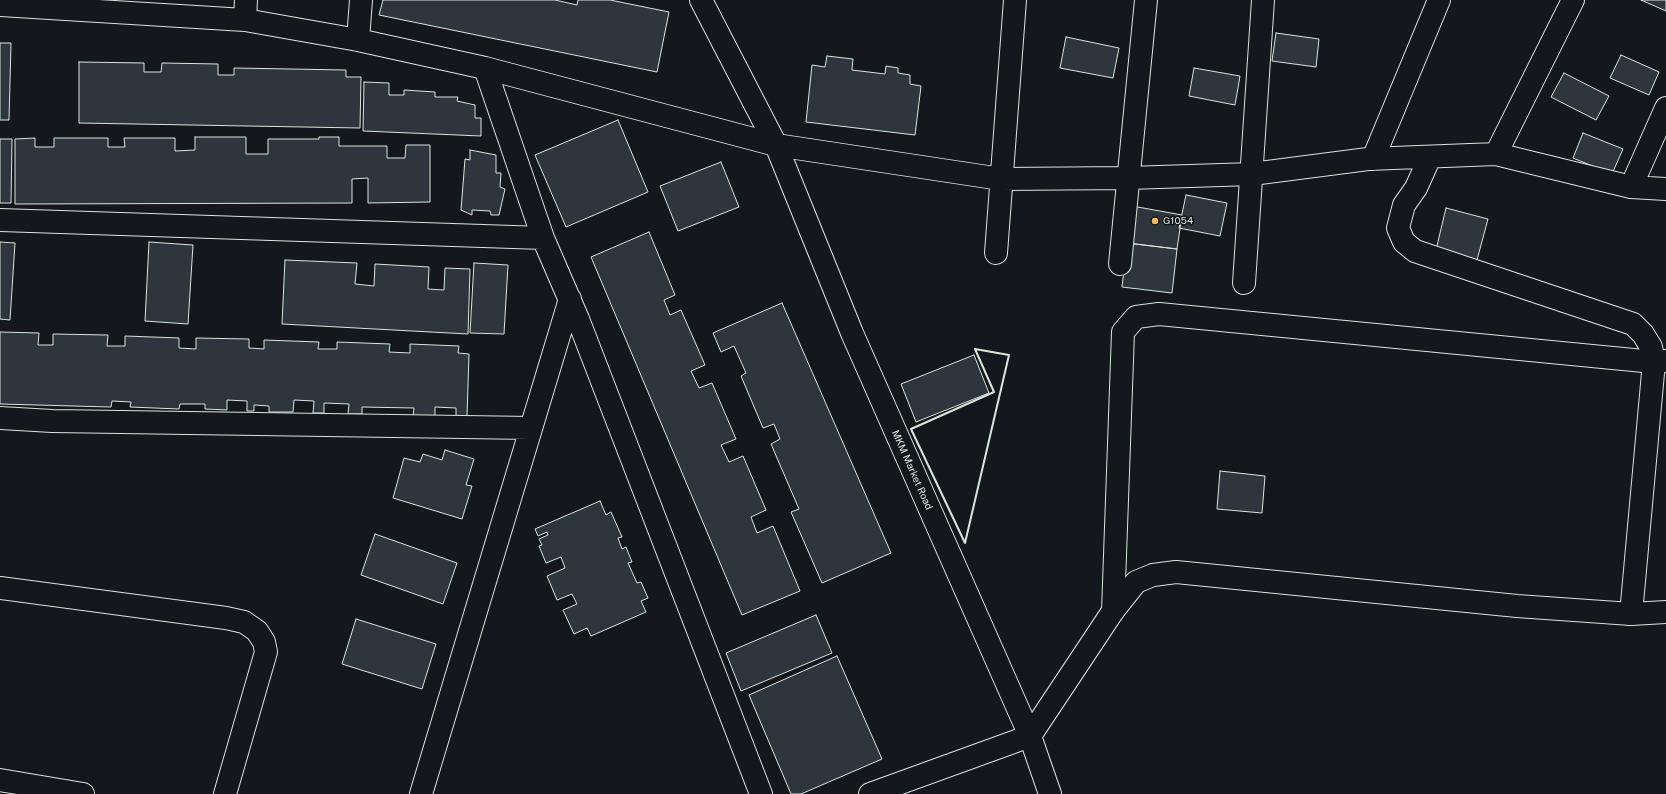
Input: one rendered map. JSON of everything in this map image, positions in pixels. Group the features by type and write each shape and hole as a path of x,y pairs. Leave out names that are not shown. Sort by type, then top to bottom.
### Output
{"street":[{"path":"358,40 361,0"},
{"name":"MKM Market Road","path":"701,0 776,145 852,333 1030,736 1050,794"},
{"path":"996,253 1015,0"},
{"path":"1120,264 1146,0"},
{"path":"1244,283 1263,0"},
{"path":"1373,159 1439,0"},
{"path":"1496,154 1573,0"},
{"path":"0,5 245,10 358,40 485,68 776,145 1001,179 1128,178 1252,174 1373,159 1496,154 1631,187 1666,190"},
{"path":"485,68 543,238 570,299 761,794"},
{"path":"1631,187 1666,108"},
{"path":"1430,157 1416,188 1404,205 1398,228 1404,242 1415,251 1633,324 1643,334 1660,362 1631,614"},
{"path":"0,220 543,238"},
{"path":"421,794 570,299"},
{"path":"1113,611 1123,332 1136,317 1159,314 1660,362"},
{"path":"0,418 60,421 531,428"},
{"path":"870,794 1030,736 1113,611 1136,582 1153,575 1176,572 1517,606 1631,614 1666,612"},
{"path":"0,588 226,618 244,622 257,631 264,642 266,652 225,794"},
{"path":"0,780 83,794"}],"building":[{"path":"383,0 555,0 577,5 578,0 610,0 669,12 657,72 379,15"},
{"path":"1641,0 1666,0 1666,11"},
{"path":"1276,33 1319,39 1316,67 1272,61"},
{"path":"1066,37 1119,48 1113,78 1060,68"},
{"path":"0,43 11,43 9,120 0,120"},
{"path":"1621,55 1659,72 1649,95 1610,78"},
{"path":"827,56 853,59 852,70 885,74 886,66 898,68 898,73 910,75 910,84 921,86 915,135 806,122 812,65 825,67"},
{"path":"79,62 144,63 144,72 161,72 162,63 218,64 218,75 234,75 234,68 346,70 346,77 361,77 360,128 79,123"},
{"path":"1194,68 1240,76 1235,105 1189,96"},
{"path":"1564,73 1609,96 1596,120 1551,97"},
{"path":"364,82 389,83 389,95 404,95 404,90 435,92 435,97 458,97 457,101 475,105 475,118 481,118 481,136 363,131"},
{"path":"618,120 648,192 566,227 535,155"},
{"path":"1583,133 1623,149 1612,174 1573,158"},
{"path":"195,137 246,137 246,154 268,154 268,139 319,139 319,137 339,137 339,146 387,146 387,158 405,158 406,145 430,145 430,202 368,203 368,178 352,179 352,203 15,204 15,139 35,138 35,147 54,147 54,138 108,138 108,147 125,147 124,138 175,138 175,151 195,150"},
{"path":"0,139 12,139 11,203 0,203"},
{"path":"470,150 496,155 496,173 501,173 500,187 505,189 499,215 491,215 490,211 472,210 472,215 461,210 465,159 470,160"},
{"path":"721,162 739,207 678,231 660,186"},
{"path":"1186,195 1227,203 1220,236 1179,228"},
{"name":"G1054","path":"1132,206 1182,215 1177,249 1127,243"},
{"path":"1446,208 1488,219 1477,260 1436,250"},
{"path":"649,232 675,295 664,300 670,315 681,310 705,365 691,371 699,388 712,383 736,439 721,445 729,462 743,456 766,510 751,517 757,533 773,526 800,591 742,615 591,257"},
{"path":"0,242 15,243 10,320 0,319"},
{"path":"149,242 193,245 188,324 145,321"},
{"path":"1127,243 1177,249 1172,293 1122,287"},
{"path":"285,260 357,263 355,284 374,286 375,264 429,267 428,289 444,290 445,268 470,269 468,334 282,324"},
{"path":"474,263 508,265 504,334 470,333"},
{"path":"782,303 891,553 822,583 791,512 799,509 771,444 780,439 774,424 763,428 741,376 746,373 734,346 721,352 713,333"},
{"path":"0,332 39,333 38,345 53,345 53,334 108,335 107,346 125,346 125,336 179,338 179,348 196,349 196,338 249,339 249,348 264,349 264,340 319,342 318,349 337,349 337,342 390,344 389,352 410,353 410,344 459,346 458,353 469,354 467,417 456,417 456,408 435,407 435,416 413,416 414,408 362,407 362,414 348,414 349,404 324,403 324,413 313,413 314,401 294,400 293,412 269,412 269,406 254,405 254,411 247,411 247,401 227,400 227,410 205,409 205,404 180,404 179,409 130,407 131,402 112,401 111,407 0,404"},
{"path":"974,355 989,393 916,422 901,384"},
{"path":"445,450 474,459 466,485 472,486 462,519 393,498 404,458 420,462 423,454 442,460"},
{"path":"1220,471 1265,476 1262,513 1217,509"},
{"path":"600,501 606,515 611,512 622,537 618,538 622,549 626,547 632,562 628,563 637,583 641,582 648,598 641,601 646,612 591,636 587,628 574,634 563,610 577,604 572,594 557,600 547,576 565,568 561,557 546,563 539,546 542,545 539,539 548,535 547,532 538,536 535,529"},
{"path":"375,534 457,563 443,604 361,575"},
{"path":"816,615 832,653 741,691 726,653"},
{"path":"356,619 436,644 422,689 342,664"},
{"path":"837,656 882,759 801,794 791,794 749,695"}],"wall":[{"path":"975,349 1009,355 965,543 911,429 994,392 975,349"}],"place":[{"name":"G1054","path":"1155,221"}]}
